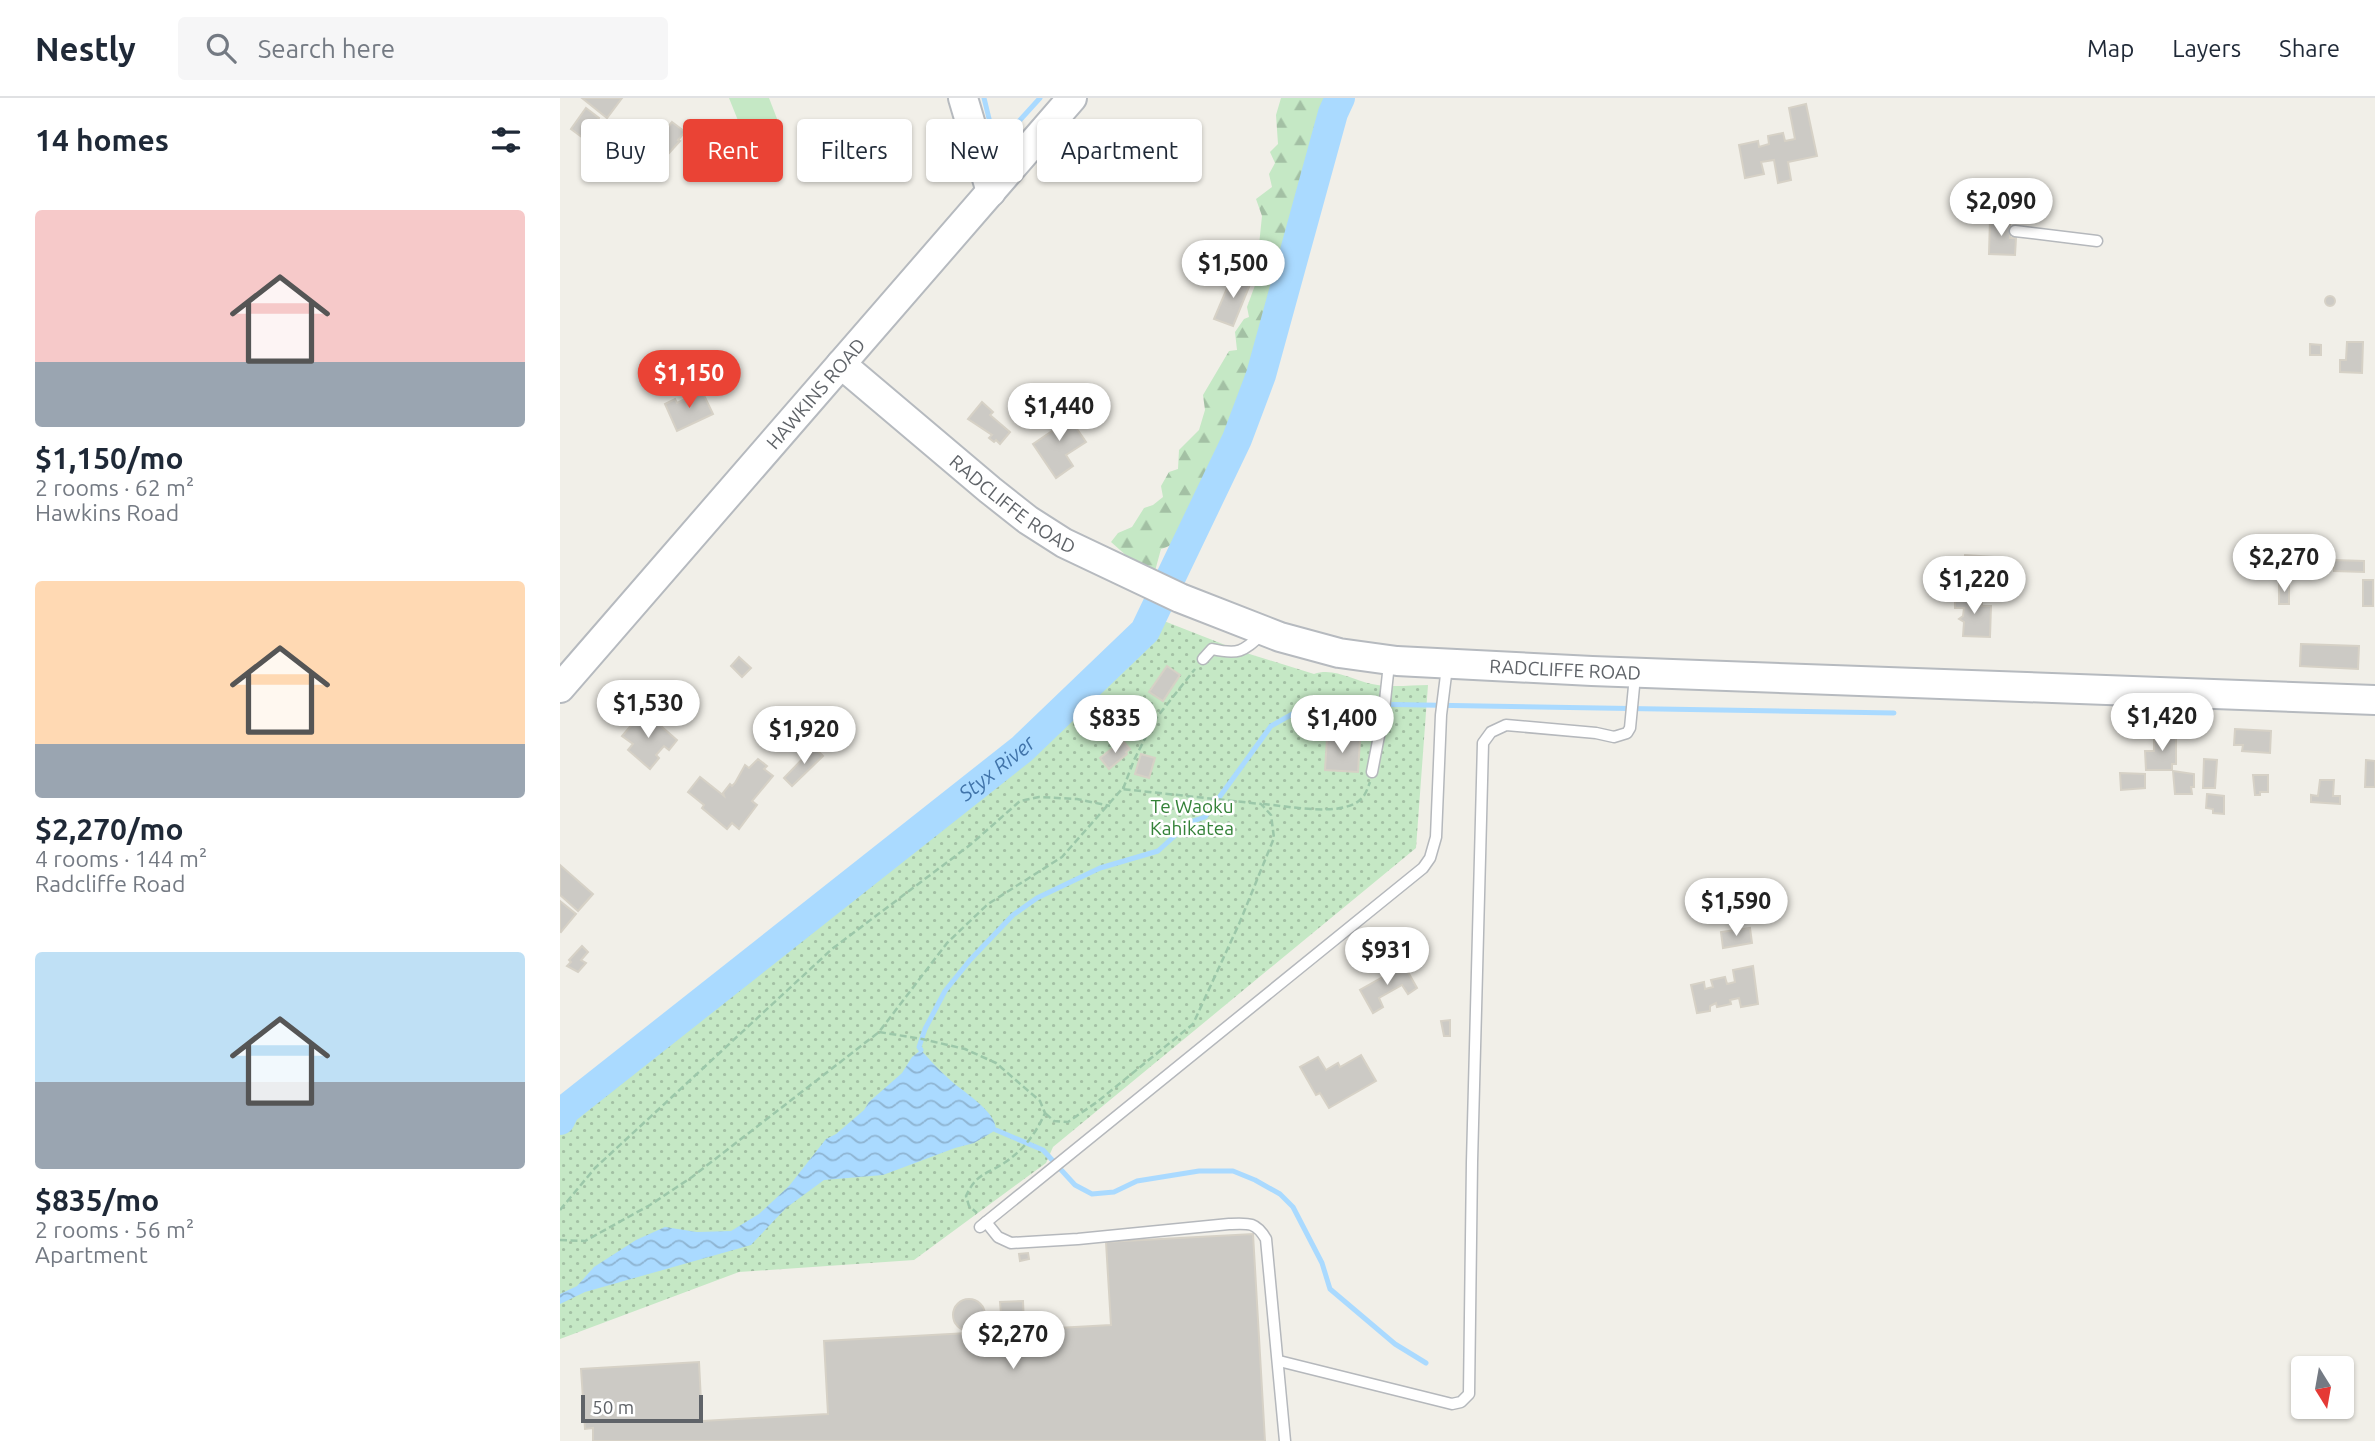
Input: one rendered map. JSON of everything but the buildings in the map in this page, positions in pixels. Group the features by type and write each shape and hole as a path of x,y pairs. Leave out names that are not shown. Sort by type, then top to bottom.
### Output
{"street":[{"path":"963,98 991,192"},
{"name":"HAWKINS ROAD","path":"560,688 1072,98"},
{"name":"RADCLIFFE ROAD","path":"841,364 1028,520 1064,543 1180,598 1311,647 1389,660 1448,663 2375,700"}],"lane":[{"path":"2015,231 2097,242"},
{"path":"1203,659 1212,649 1229,653 1245,650 1265,631"},
{"path":"1372,772 1384,710 1389,660"},
{"path":"1285,1441 1266,1239 1259,1228 1247,1223 1229,1224 1011,1243 998,1237 983,1224 1423,868 1430,858 1436,837 1441,715 1448,663"},
{"path":"1279,1361 1452,1404 1461,1402 1469,1394 1483,743 1492,732 1506,725 1621,736 1630,728 1635,672"}],"path":[{"path":"560,1240 585,1241 650,1205 692,1177 879,1032 947,943 988,904 1062,857 1110,806 1122,789 1154,721 1203,659"},
{"path":"1122,789 1338,810 1363,797 1372,772"},
{"path":"560,1210 595,1168 832,949 970,845 1020,801 1039,797 1077,799 1110,806"},
{"path":"879,1032 965,1049 996,1063 1040,1101 1045,1113 1054,1121 1068,1122 1097,1102 1193,1024 1239,925 1274,838 1271,815 1261,804"},
{"path":"983,1224 969,1206 966,1196 972,1182 1007,1161 1028,1143 1045,1113"}],"green space":[{"path":"729,98 769,98 777,119 737,119"},
{"path":"1281,98 1325,98 1333,140 1315,154 1314,158 1328,170 1321,204 1311,206 1309,218 1292,237 1262,326 1269,342 1265,361 1258,368 1255,377 1257,391 1252,420 1229,436 1232,456 1228,477 1220,488 1201,503 1177,542 1161,549 1155,571 1146,573 1111,542 1118,533 1132,527 1144,508 1163,497 1161,486 1169,472 1178,469 1179,450 1199,430 1205,410 1203,395 1229,351 1237,350 1235,332 1244,319 1249,317 1247,307 1261,269 1259,245 1262,216 1256,199 1272,187 1269,174 1275,163 1270,152 1278,144 1276,115"},
{"name":"Te Waoku Kahikatea","path":"1164,621 1243,652 1314,674 1336,673 1379,685 1428,685 1416,848 1053,1147 1046,1163 914,1260 739,1272 560,1339 560,1130 747,982"}],"water":[{"path":"921,1050 945,1075 984,1108 996,1130 974,1143 883,1175 824,1180 786,1208 751,1245 585,1292 560,1304 560,1294 577,1286 594,1267 636,1240 665,1227 697,1232 731,1231 759,1214 789,1186 826,1139 864,1110"}],"waterway":[{"path":"984,98 993,135 1001,141 1040,98"},
{"name":"Styx River","path":"560,1120 565,1110 1022,749 1145,631 1237,439 1261,375 1333,113 1340,98"},
{"path":"921,1050 919,1047 925,1029 945,991 1013,915 1037,898 1100,868 1158,851 1190,822 1205,817 1271,726 1303,708 1318,706 1327,699 1364,704 1894,713"},
{"path":"996,1130 1043,1150 1075,1185 1092,1194 1114,1192 1137,1181 1199,1171 1233,1171 1255,1180 1280,1194 1293,1207 1322,1263 1330,1289 1395,1344 1426,1363"}]}
